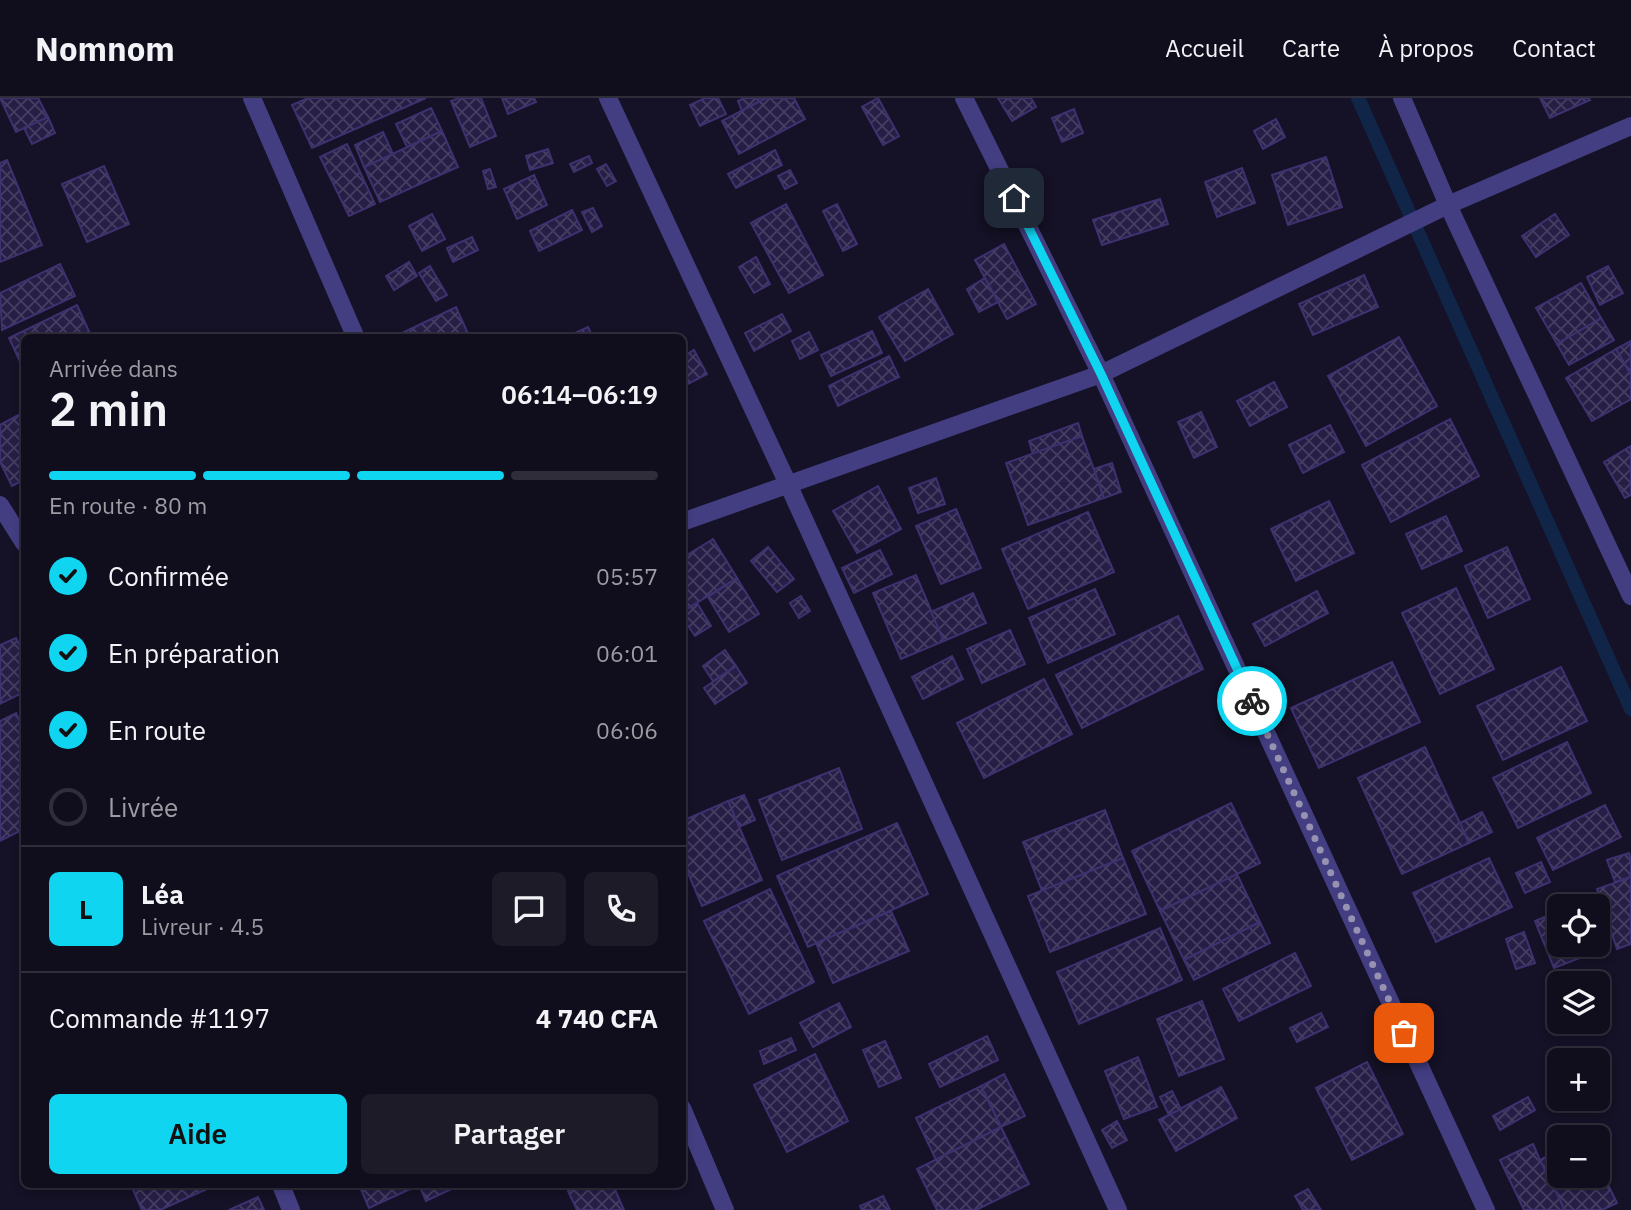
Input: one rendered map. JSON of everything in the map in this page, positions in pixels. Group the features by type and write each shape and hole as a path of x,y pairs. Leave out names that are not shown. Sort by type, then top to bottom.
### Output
{"street":[{"path":"252,98 354,334"},
{"path":"608,98 788,484 1118,1210"},
{"path":"964,98 1101,374 1486,1210"},
{"path":"1402,98 1448,205 1631,596"},
{"path":"686,521 1101,374 1448,205 1631,126"},
{"path":"0,505 21,538"},
{"path":"686,1117 725,1210"},
{"path":"282,1188 291,1210"}],"building":[{"path":"0,98 38,98 48,117 16,132"},
{"path":"308,98 426,98 312,148 292,105"},
{"path":"459,98 481,98 496,136 470,147 451,101"},
{"path":"502,98 534,98 536,102 508,114"},
{"path":"705,98 718,98 726,114 700,126 690,105"},
{"path":"744,98 766,98 742,111 738,101"},
{"path":"766,98 794,98 805,119 739,154 722,121"},
{"path":"878,98 899,136 883,145 862,107"},
{"path":"998,98 1031,98 1036,107 1012,121"},
{"path":"1540,98 1589,98 1590,100 1550,118"},
{"path":"431,108 442,131 407,147 396,124"},
{"path":"1074,109 1083,133 1062,142 1052,118"},
{"path":"48,117 55,133 32,144 24,128"},
{"path":"1276,119 1285,137 1263,149 1254,131"},
{"path":"442,131 458,167 380,202 364,167"},
{"path":"383,132 393,154 364,167 355,145"},
{"path":"347,144 375,204 349,216 320,157"},
{"path":"548,149 553,163 530,170 526,156"},
{"path":"775,150 782,165 736,188 728,174"},
{"path":"589,156 592,163 574,172 570,164"},
{"path":"1326,157 1342,207 1288,225 1272,175"},
{"path":"7,160 42,245 0,262 0,163"},
{"path":"606,164 616,181 607,186 597,169"},
{"path":"104,166 129,224 87,242 62,184"},
{"path":"1242,168 1255,203 1217,217 1205,182"},
{"path":"490,169 496,187 488,189 483,171"},
{"path":"790,170 797,183 785,189 778,176"},
{"path":"534,175 547,205 517,219 504,189"},
{"path":"1160,199 1168,224 1102,245 1093,220"},
{"path":"786,204 823,275 789,293 751,223"},
{"path":"837,204 857,244 843,251 823,211"},
{"path":"593,208 602,226 592,232 582,212"},
{"path":"572,210 582,230 539,251 530,231"},
{"path":"432,214 445,239 422,251 409,226"},
{"path":"1555,214 1569,235 1536,257 1522,236"},
{"path":"472,237 478,250 453,262 447,248"},
{"path":"1004,244 1036,304 1007,319 975,260"},
{"path":"756,257 770,284 754,293 739,267"},
{"path":"409,262 417,276 394,290 386,276"},
{"path":"60,264 75,296 2,330 0,293"},
{"path":"430,266 447,295 436,301 419,273"},
{"path":"1608,266 1623,293 1600,305 1587,277"},
{"path":"1364,275 1378,307 1313,335 1299,304"},
{"path":"985,278 998,302 979,312 967,289"},
{"path":"1581,283 1601,318 1557,344 1536,308"},
{"path":"928,289 953,334 905,361 879,317"},
{"path":"77,305 90,334 21,334 21,364 9,338"},
{"path":"456,307 468,334 400,334"},
{"path":"782,314 791,331 754,351 745,333"},
{"path":"1601,318 1614,340 1569,365 1557,344"},
{"path":"588,327 591,334 573,334"},
{"path":"872,331 882,353 831,376 821,355"},
{"path":"809,332 818,350 800,359 792,341"},
{"path":"1399,337 1437,406 1366,446 1328,376"},
{"path":"1631,341 1631,375 1616,349"},
{"path":"1616,349 1631,375 1631,399 1592,421 1566,378"},
{"path":"694,350 707,374 688,384 686,380 686,355"},
{"path":"889,356 899,377 838,406 829,386"},
{"path":"1274,382 1287,407 1250,426 1237,401"},
{"path":"1201,412 1217,447 1194,458 1178,422"},
{"path":"21,414 21,482 12,486 0,462 0,425"},
{"path":"1450,419 1479,476 1391,522 1362,465"},
{"path":"1078,423 1082,436 1033,454 1029,441"},
{"path":"1330,425 1344,452 1303,473 1289,445"},
{"path":"1082,436 1104,498 1028,525 1006,463"},
{"path":"1631,446 1631,495 1625,498 1604,462"},
{"path":"1112,463 1121,492 1104,498 1094,469"},
{"path":"936,478 945,504 918,513 909,488"},
{"path":"878,486 901,529 857,553 833,511"},
{"path":"1329,501 1354,553 1296,581 1271,529"},
{"path":"956,509 981,568 941,584 916,526"},
{"path":"1088,512 1114,572 1028,609 1002,549"},
{"path":"1446,516 1462,551 1422,569 1406,534"},
{"path":"713,539 737,578 686,610 686,556"},
{"path":"768,547 794,579 777,592 751,561"},
{"path":"1507,547 1530,599 1488,618 1465,566"},
{"path":"880,550 892,574 854,593 842,568"},
{"path":"916,575 944,641 901,659 873,593"},
{"path":"737,578 759,614 729,632 708,597"},
{"path":"1456,588 1494,669 1440,694 1402,613"},
{"path":"1095,589 1115,634 1048,663 1029,618"},
{"path":"1317,591 1328,613 1265,646 1253,624"},
{"path":"973,593 986,623 944,641 931,612"},
{"path":"801,596 810,611 799,618 790,603"},
{"path":"697,603 711,626 695,636 686,623 686,610"},
{"path":"1178,616 1203,669 1082,728 1056,675"},
{"path":"1010,630 1025,664 982,683 967,649"},
{"path":"16,638 21,649 21,694 0,704 0,645"},
{"path":"725,650 736,666 713,681 703,666"},
{"path":"952,656 963,679 923,699 912,677"},
{"path":"1392,662 1420,722 1319,768 1291,708"},
{"path":"736,666 747,683 715,704 704,688"},
{"path":"1561,667 1587,721 1503,760 1477,706"},
{"path":"1044,679 1072,734 984,778 957,723"},
{"path":"16,713 21,724 21,830 0,841 0,721"},
{"path":"1567,742 1591,793 1518,828 1493,778"},
{"path":"1425,747 1469,843 1402,874 1358,778"},
{"path":"839,768 862,829 782,860 759,800"},
{"path":"744,795 755,820 739,827 728,801"},
{"path":"728,801 762,880 702,906 686,868 686,819"},
{"path":"1231,803 1260,863 1160,911 1132,851"},
{"path":"1605,805 1621,837 1553,870 1537,838"},
{"path":"1105,810 1123,858 1042,891 1023,842"},
{"path":"1482,812 1492,832 1469,843 1460,823"},
{"path":"897,823 928,894 808,947 777,876"},
{"path":"1629,853 1631,877 1615,882 1607,860"},
{"path":"1123,858 1146,914 1050,952 1028,896"},
{"path":"1489,858 1512,907 1436,942 1413,893"},
{"path":"1541,862 1550,882 1525,893 1516,873"},
{"path":"1237,874 1260,922 1184,960 1160,911"},
{"path":"1631,877 1631,944 1617,949 1610,928 1610,894 1599,894 1597,889"},
{"path":"770,889 814,982 749,1014 704,921"},
{"path":"891,911 909,951 833,983 816,943"},
{"path":"1547,916 1547,951 1535,921"},
{"path":"1260,922 1270,943 1194,980 1184,960"},
{"path":"1160,928 1182,980 1079,1024 1057,972"},
{"path":"1524,932 1535,963 1516,969 1506,939"},
{"path":"1295,953 1311,986 1239,1021 1223,989"},
{"path":"1550,957 1583,957 1554,968"},
{"path":"1202,1001 1224,1059 1179,1076 1157,1019"},
{"path":"839,1003 851,1027 813,1047 800,1023"},
{"path":"1321,1013 1328,1027 1297,1042 1290,1028"},
{"path":"987,1036 998,1060 940,1087 929,1064"},
{"path":"791,1038 796,1050 764,1064 760,1051"},
{"path":"885,1041 901,1078 879,1087 863,1050"},
{"path":"815,1054 848,1121 787,1152 754,1085"},
{"path":"1138,1057 1157,1107 1124,1119 1105,1071"},
{"path":"1367,1062 1403,1134 1352,1160 1316,1088"},
{"path":"1004,1074 1025,1116 1001,1127 981,1086"},
{"path":"981,1086 1001,1127 936,1160 916,1118"},
{"path":"1221,1087 1237,1118 1176,1151 1159,1120"},
{"path":"1172,1091 1181,1109 1169,1115 1160,1097"},
{"path":"1528,1097 1535,1110 1500,1130 1493,1116"},
{"path":"1117,1121 1127,1140 1112,1148 1102,1130"},
{"path":"1001,1127 1029,1184 976,1210 937,1210 917,1169"},
{"path":"1533,1144 1547,1174 1547,1188 1554,1188 1565,1210 1524,1210 1500,1160"},
{"path":"1547,1156 1547,1174 1540,1160"},
{"path":"132,1188 209,1188 160,1210 142,1210"},
{"path":"360,1188 412,1188 369,1208"},
{"path":"420,1188 454,1188 426,1201"},
{"path":"575,1188 614,1188 624,1210 577,1210 568,1191"},
{"path":"1554,1188 1610,1188 1617,1203 1602,1210 1565,1210"},
{"path":"1308,1189 1321,1210 1303,1210 1295,1196"},
{"path":"883,1196 890,1210 862,1210 860,1206"},
{"path":"258,1197 264,1210 229,1210"}],"waterway":[{"path":"1358,98 1631,709"}],"way so far":[{"path":"1252,701 1404,1033"}],"route":[{"path":"1014,198 1101,374 1252,701"}]}
